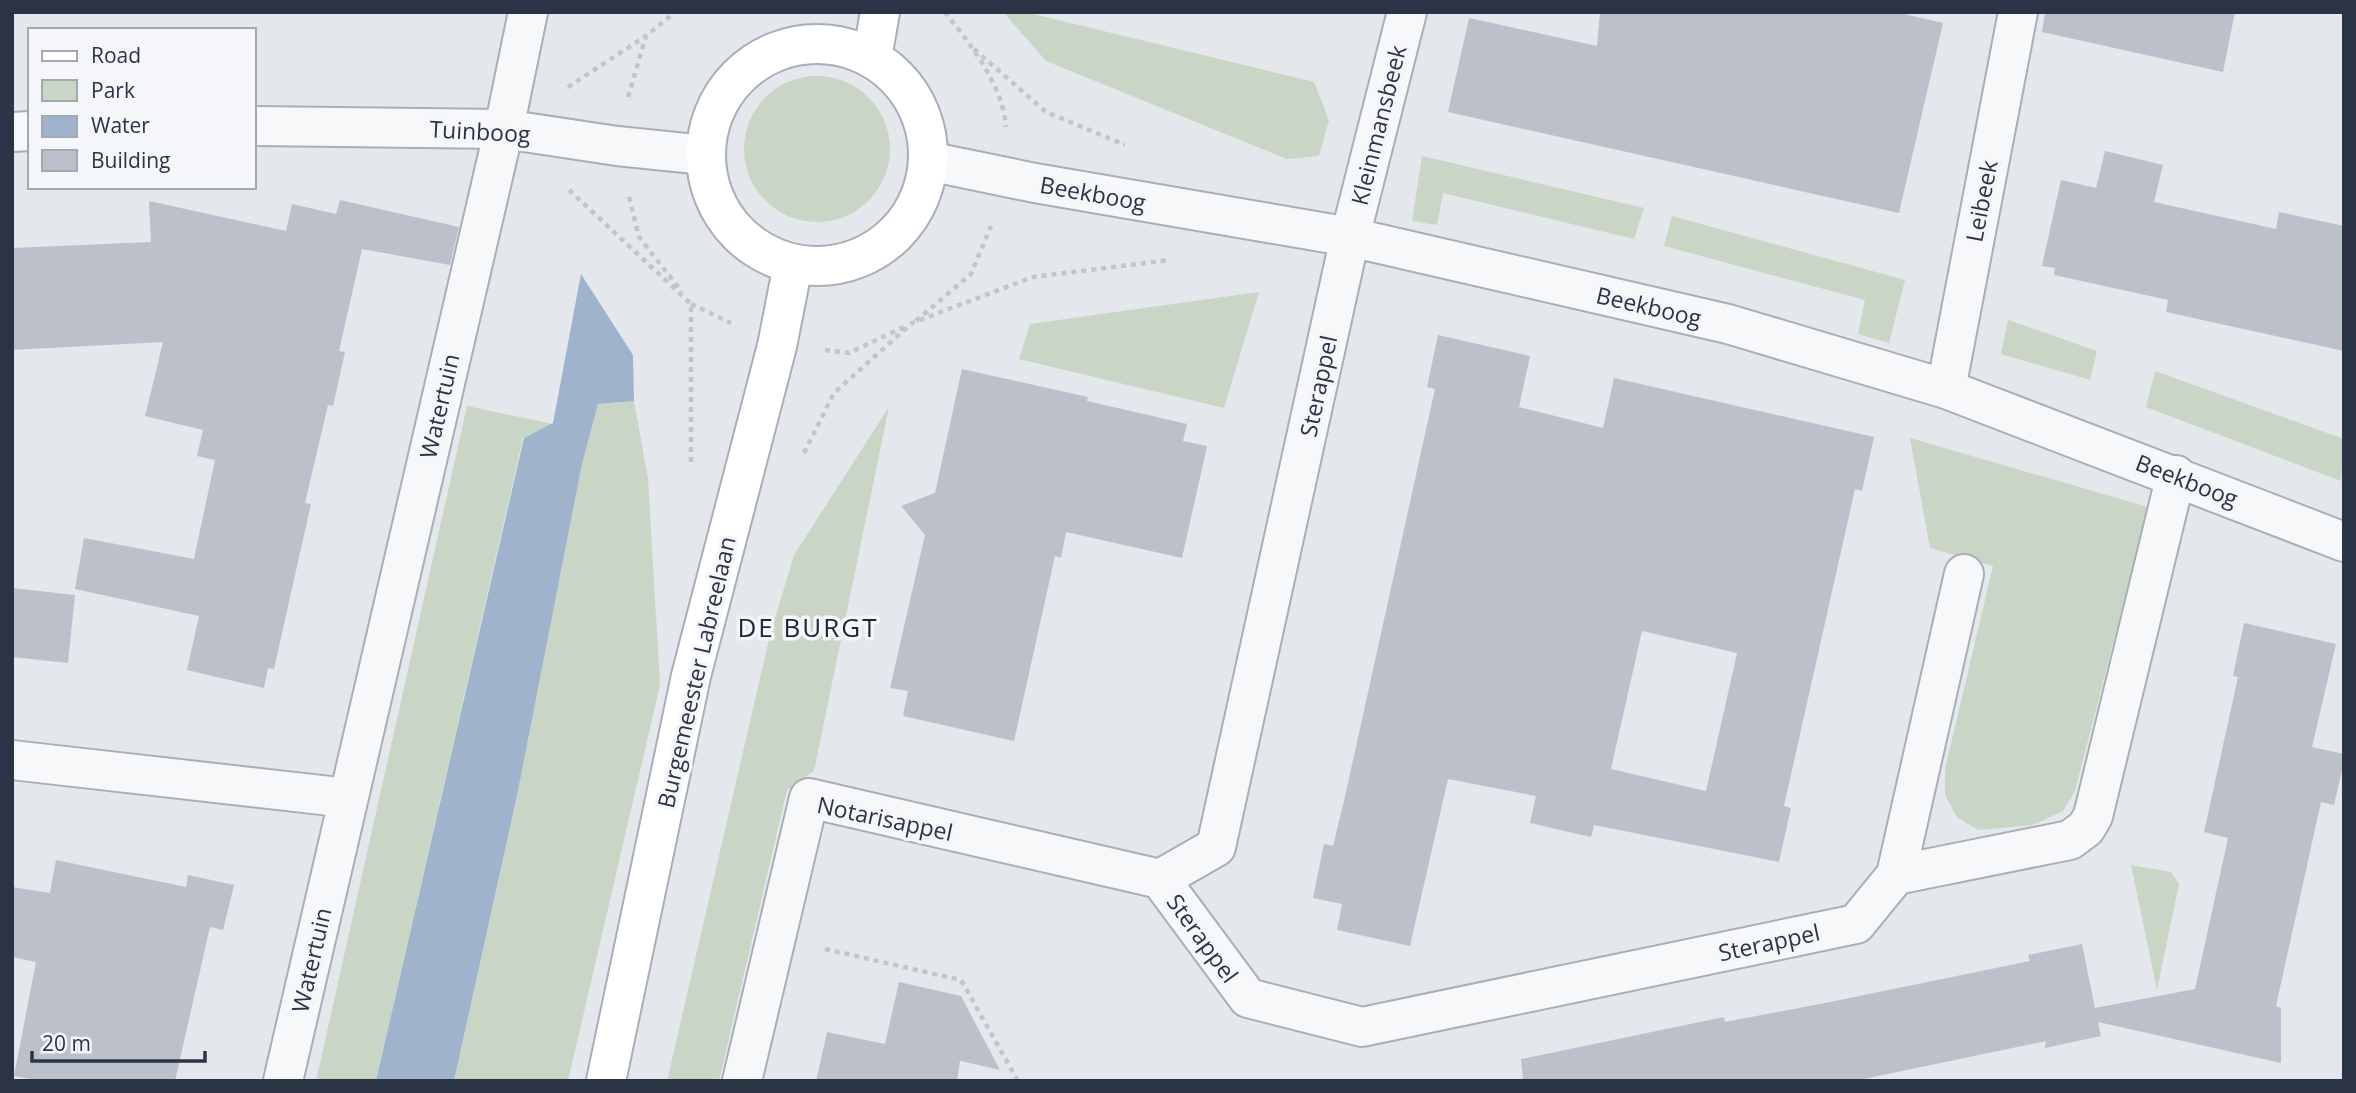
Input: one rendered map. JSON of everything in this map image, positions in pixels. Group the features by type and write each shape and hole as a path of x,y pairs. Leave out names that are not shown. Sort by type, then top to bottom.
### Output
{"street":[{"name":"Watertuin","path":"283,1081 504,129 528,12"},
{"path":"788,47 804,12"},
{"path":"872,58 880,12"},
{"name":"Kleinmansbeek","path":"1350,237 1407,12"},
{"name":"Leibeek","path":"1946,389 2018,12"},
{"path":"816,43 845,47 872,58 897,77 915,102 926,131 928,162 920,199 899,232 868,255 831,267 793,265 758,250 730,225 710,192 705,155 710,119 727,87 754,62 788,47 816,43"},
{"name":"Tuinboog","path":"256,126 504,129 617,146 705,155"},
{"name":"Beekboog","path":"928,162 1011,179 1350,237 1728,324 1946,389 2176,475 2344,542"},
{"name":"Sterappel","path":"1350,237 1216,847 1160,879 1248,999 1362,1027 1856,924 1896,874 1964,574"},
{"name":"Burgemeester Labreelaan","path":"606,1081 691,676 777,346 793,265"},
{"path":"1896,874 2070,840 2087,828 2093,816 2176,475"},
{"path":"12,760 348,798"},
{"name":"Notarisappel","path":"742,1081 809,798 1160,879"}],"path":[{"path":"504,129 646,36 676,12"},
{"path":"945,12 974,49 1046,112 1135,149"},
{"path":"646,36 617,146 639,237 691,304 691,468"},
{"path":"803,454 834,393 971,274 1011,179 1005,112 974,49"},
{"path":"563,184 691,304 777,346 849,353 912,323 1032,277 1184,258"},
{"path":"776,937 961,981 1018,1081"}],"green space":[{"path":"1003,12 1025,12 1314,82 1329,120 1319,156 1287,159 1046,61"},
{"path":"817,76 845,81 869,97 885,121 890,149 885,177 869,201 845,217 817,222 789,217 765,201 749,177 744,149 749,121 765,97 789,81"},
{"path":"1422,156 1644,208 1634,239 1443,193 1437,225 1412,221"},
{"path":"1672,216 1905,280 1889,343 1858,334 1865,300 1664,246"},
{"path":"1259,292 1224,408 1019,359 1030,324"},
{"path":"2008,320 2097,351 2090,380 2001,354"},
{"path":"2155,371 2344,439 2341,481 2146,407"},
{"path":"634,401 648,479 660,685 568,1081 454,1081 518,791 582,464 598,404"},
{"path":"467,406 553,424 523,438 376,1081 316,1081"},
{"path":"889,407 814,771 787,790 719,1081 667,1081 770,635 794,555"},
{"path":"1910,438 2148,507 2075,791 2063,811 2033,825 1978,830 1957,817 1945,795 1945,769 1993,566 1930,548"},
{"path":"2131,865 2171,872 2179,884 2157,990"}],"water":[{"path":"581,274 633,355 634,401 598,404 582,464 518,791 454,1081 376,1081 524,438 553,423"}],"building":[{"path":"1600,12 1895,12 1943,23 1899,213 1448,112 1469,18 1597,46"},
{"path":"2045,12 2235,12 2223,72 2042,32"},
{"path":"2105,151 2163,165 2154,202 2276,229 2279,212 2344,226 2344,351 2166,312 2168,300 2054,275 2055,268 2042,266 2061,180 2096,188"},
{"path":"340,200 459,227 450,265 362,249 339,351 345,352 333,406 328,405 305,503 311,504 274,669 268,668 264,688 187,670 199,616 75,589 84,538 194,559 215,460 197,456 203,430 145,416 163,342 12,350 12,248 151,242 149,201 286,231 292,204 336,214"},
{"path":"1438,335 1530,356 1519,407 1603,428 1614,378 1874,437 1862,491 1855,489 1784,806 1791,808 1779,862 1594,825 1591,837 1530,823 1536,796 1448,779 1410,946 1337,930 1342,904 1313,898 1324,844 1333,846 1344,801 1435,389 1427,387","holes":["1642,631 1737,653 1706,791 1611,769"]},
{"path":"962,369 1088,397 1087,401 1187,424 1183,441 1207,446 1182,558 1066,532 1061,558 1055,556 1014,741 903,716 908,691 890,688 925,535 901,506 935,493"},
{"path":"12,588 75,595 68,663 12,657"},
{"path":"2244,623 2336,644 2312,747 2344,754 2344,761 2334,805 2321,802 2276,1006 2281,1008 2281,1063 2098,1022 2101,1036 2045,1048 2046,1041 1854,1081 1523,1081 1521,1059 1724,1017 1725,1022 2030,961 2028,955 2082,944 2095,1008 2195,989 2228,838 2204,832 2238,677 2233,676"},
{"path":"56,860 186,887 188,875 234,885 223,930 210,927 175,1081 41,1081 14,1076 36,962 12,957 12,887 50,893"},
{"path":"899,982 961,996 1000,1070 939,1056 960,1061 957,1081 816,1081 827,1032 885,1044"}],"district":[{"name":"DE BURGT","path":"808,627"}]}
